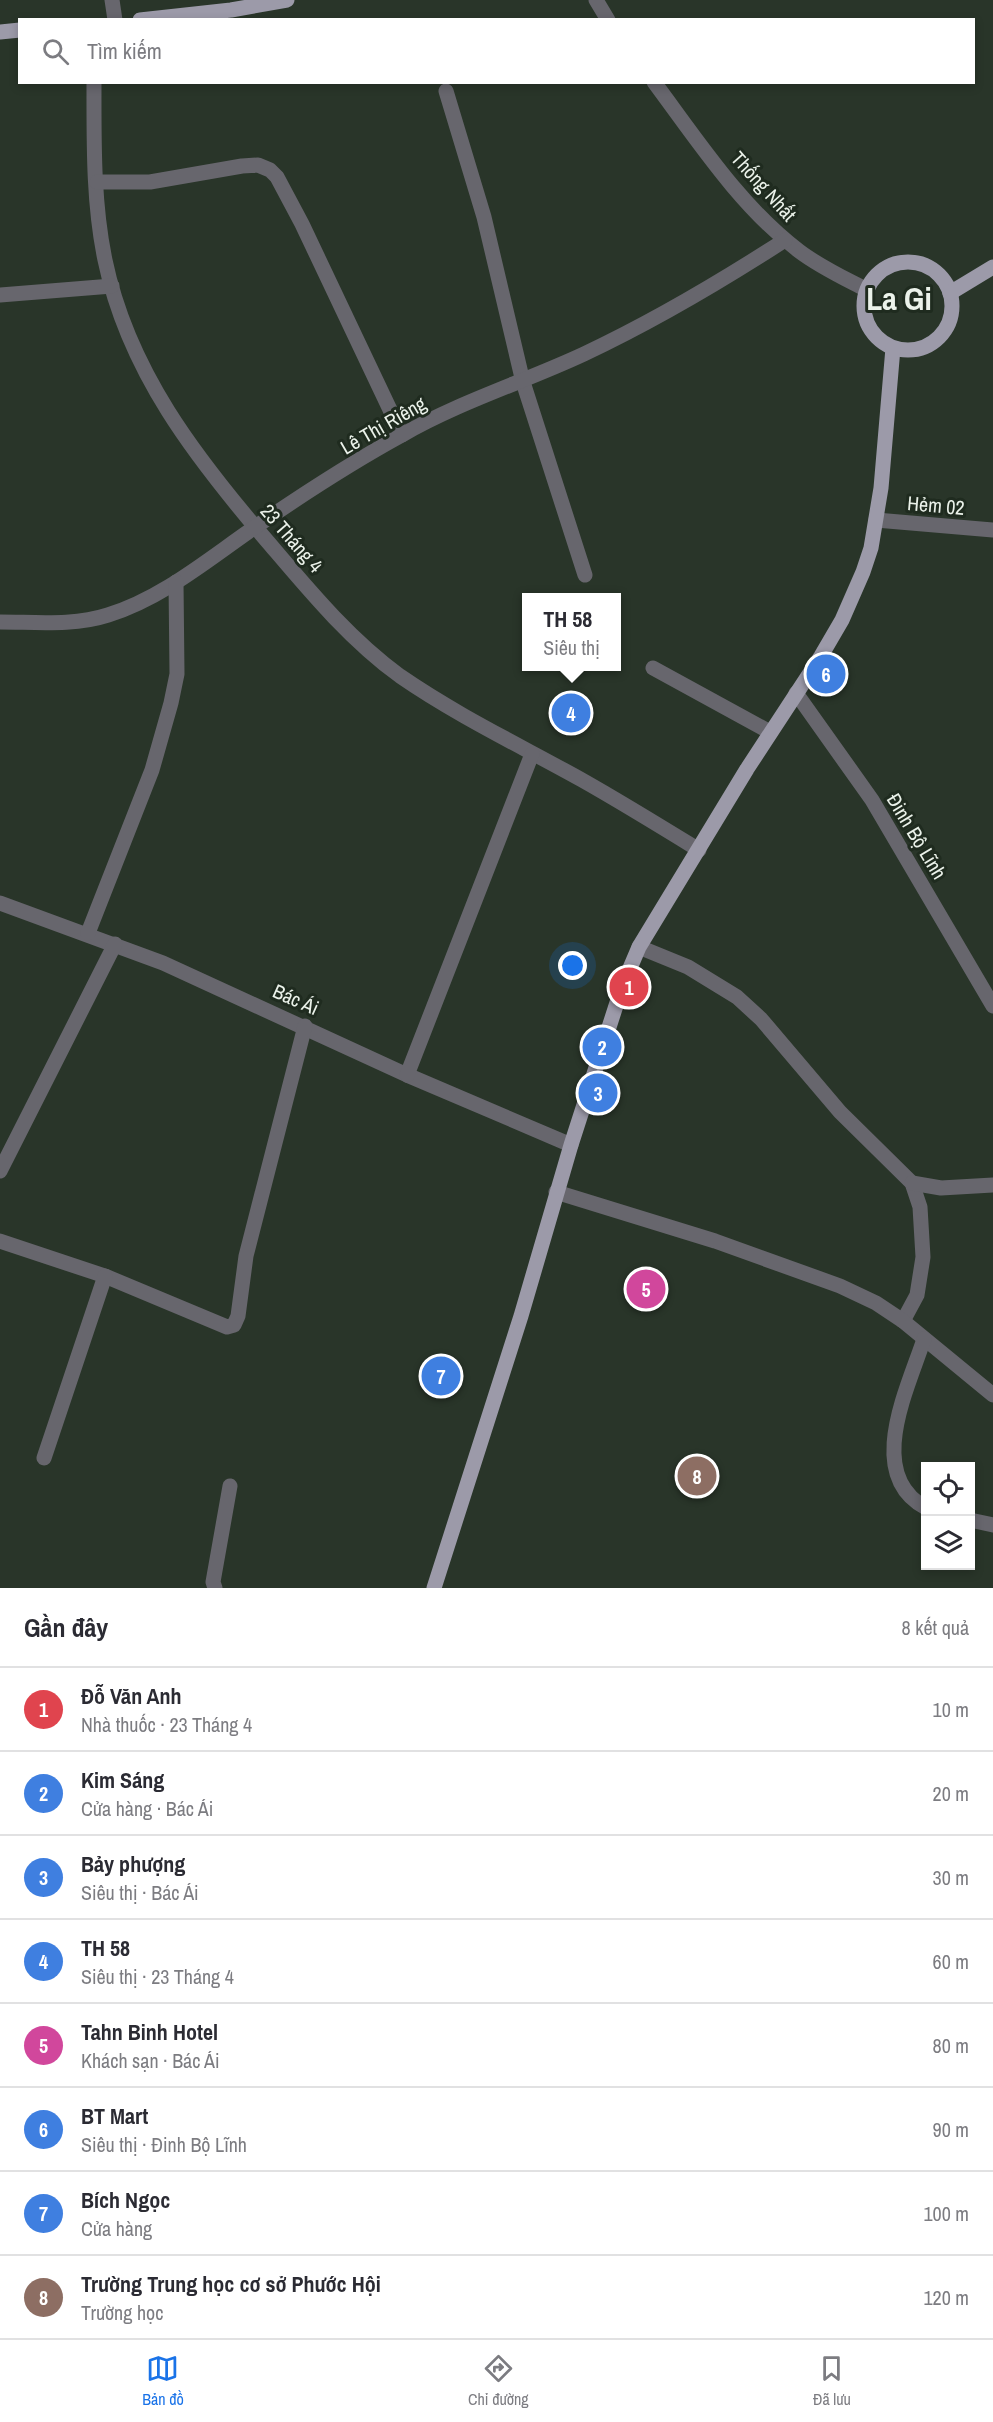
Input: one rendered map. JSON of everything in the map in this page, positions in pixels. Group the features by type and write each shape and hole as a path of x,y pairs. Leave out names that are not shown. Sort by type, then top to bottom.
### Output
{"main road":[{"path":"158,18 231,10 287,0"},
{"path":"0,32 18,30"},
{"path":"904,262 929,267 940,275 950,293 953,312 942,336 919,350 893,348 881,342 866,321 864,307 867,290 879,272 904,262"},
{"path":"950,293 993,267"},
{"path":"434,1588 521,1316 570,1145 622,987 639,947 770,732 826,647 854,595 871,548 876,519 893,348"}],"street":[{"path":"112,0 115,18"},
{"path":"596,0 607,18"},
{"name":"23 Tháng 4","path":"94,84 99,224 112,286 132,344 150,384 215,480 342,625 399,675 699,850"},
{"name":"Thống Nhất","path":"656,84 726,177 785,240 802,253 867,290"},
{"path":"446,91 484,216 523,382 585,575"},
{"path":"97,182 150,182 242,166 258,165 270,170 277,177 302,224 402,435"},
{"name":"Lê Thị Riêng","path":"0,622 55,623 108,615 176,582 255,527 402,435 452,410 523,382 657,318 785,240"},
{"path":"0,295 112,286"},
{"name":"Hẻm 02","path":"876,519 993,531"},
{"path":"88,933 152,770 171,703 177,674 176,582"},
{"path":"653,668 770,732"},
{"name":"Đinh Bộ Lĩnh","path":"796,693 872,800 993,1006"},
{"path":"407,1075 532,754"},
{"name":"Bác Ái","path":"0,903 115,944 305,1026 407,1075 570,1145"},
{"path":"0,1171 115,944"},
{"path":"639,947 688,967 737,997 761,1019 840,1113 912,1183 920,1207 923,1257 917,1295 903,1321"},
{"path":"0,1241 105,1276 227,1327 234,1325 238,1316 246,1256 305,1026"},
{"path":"912,1183 941,1188 993,1185"},
{"path":"556,1192 771,1260 840,1286 876,1303 903,1321 993,1395"},
{"path":"44,1458 105,1276"},
{"path":"921,1505 912,1500 903,1489 895,1473 894,1451 896,1424 924,1339"},
{"path":"215,1588 213,1582 230,1486"},
{"path":"975,1521 993,1525"}],"place":[{"name":"BT Mart","path":"826,674"},
{"name":"TH 58","path":"571,713"},
{"name":"Đỗ Văn Anh","path":"629,987"},
{"name":"Kim Sáng","path":"602,1047"},
{"name":"Bảy phượng","path":"598,1093"},
{"name":"Tahn Binh Hotel","path":"646,1289"},
{"name":"Bích Ngọc","path":"441,1376"},
{"name":"Trường Trung học cơ sở Phước Hội","path":"697,1476"}],"district":[{"name":"La Gi","path":"899,298"}]}
